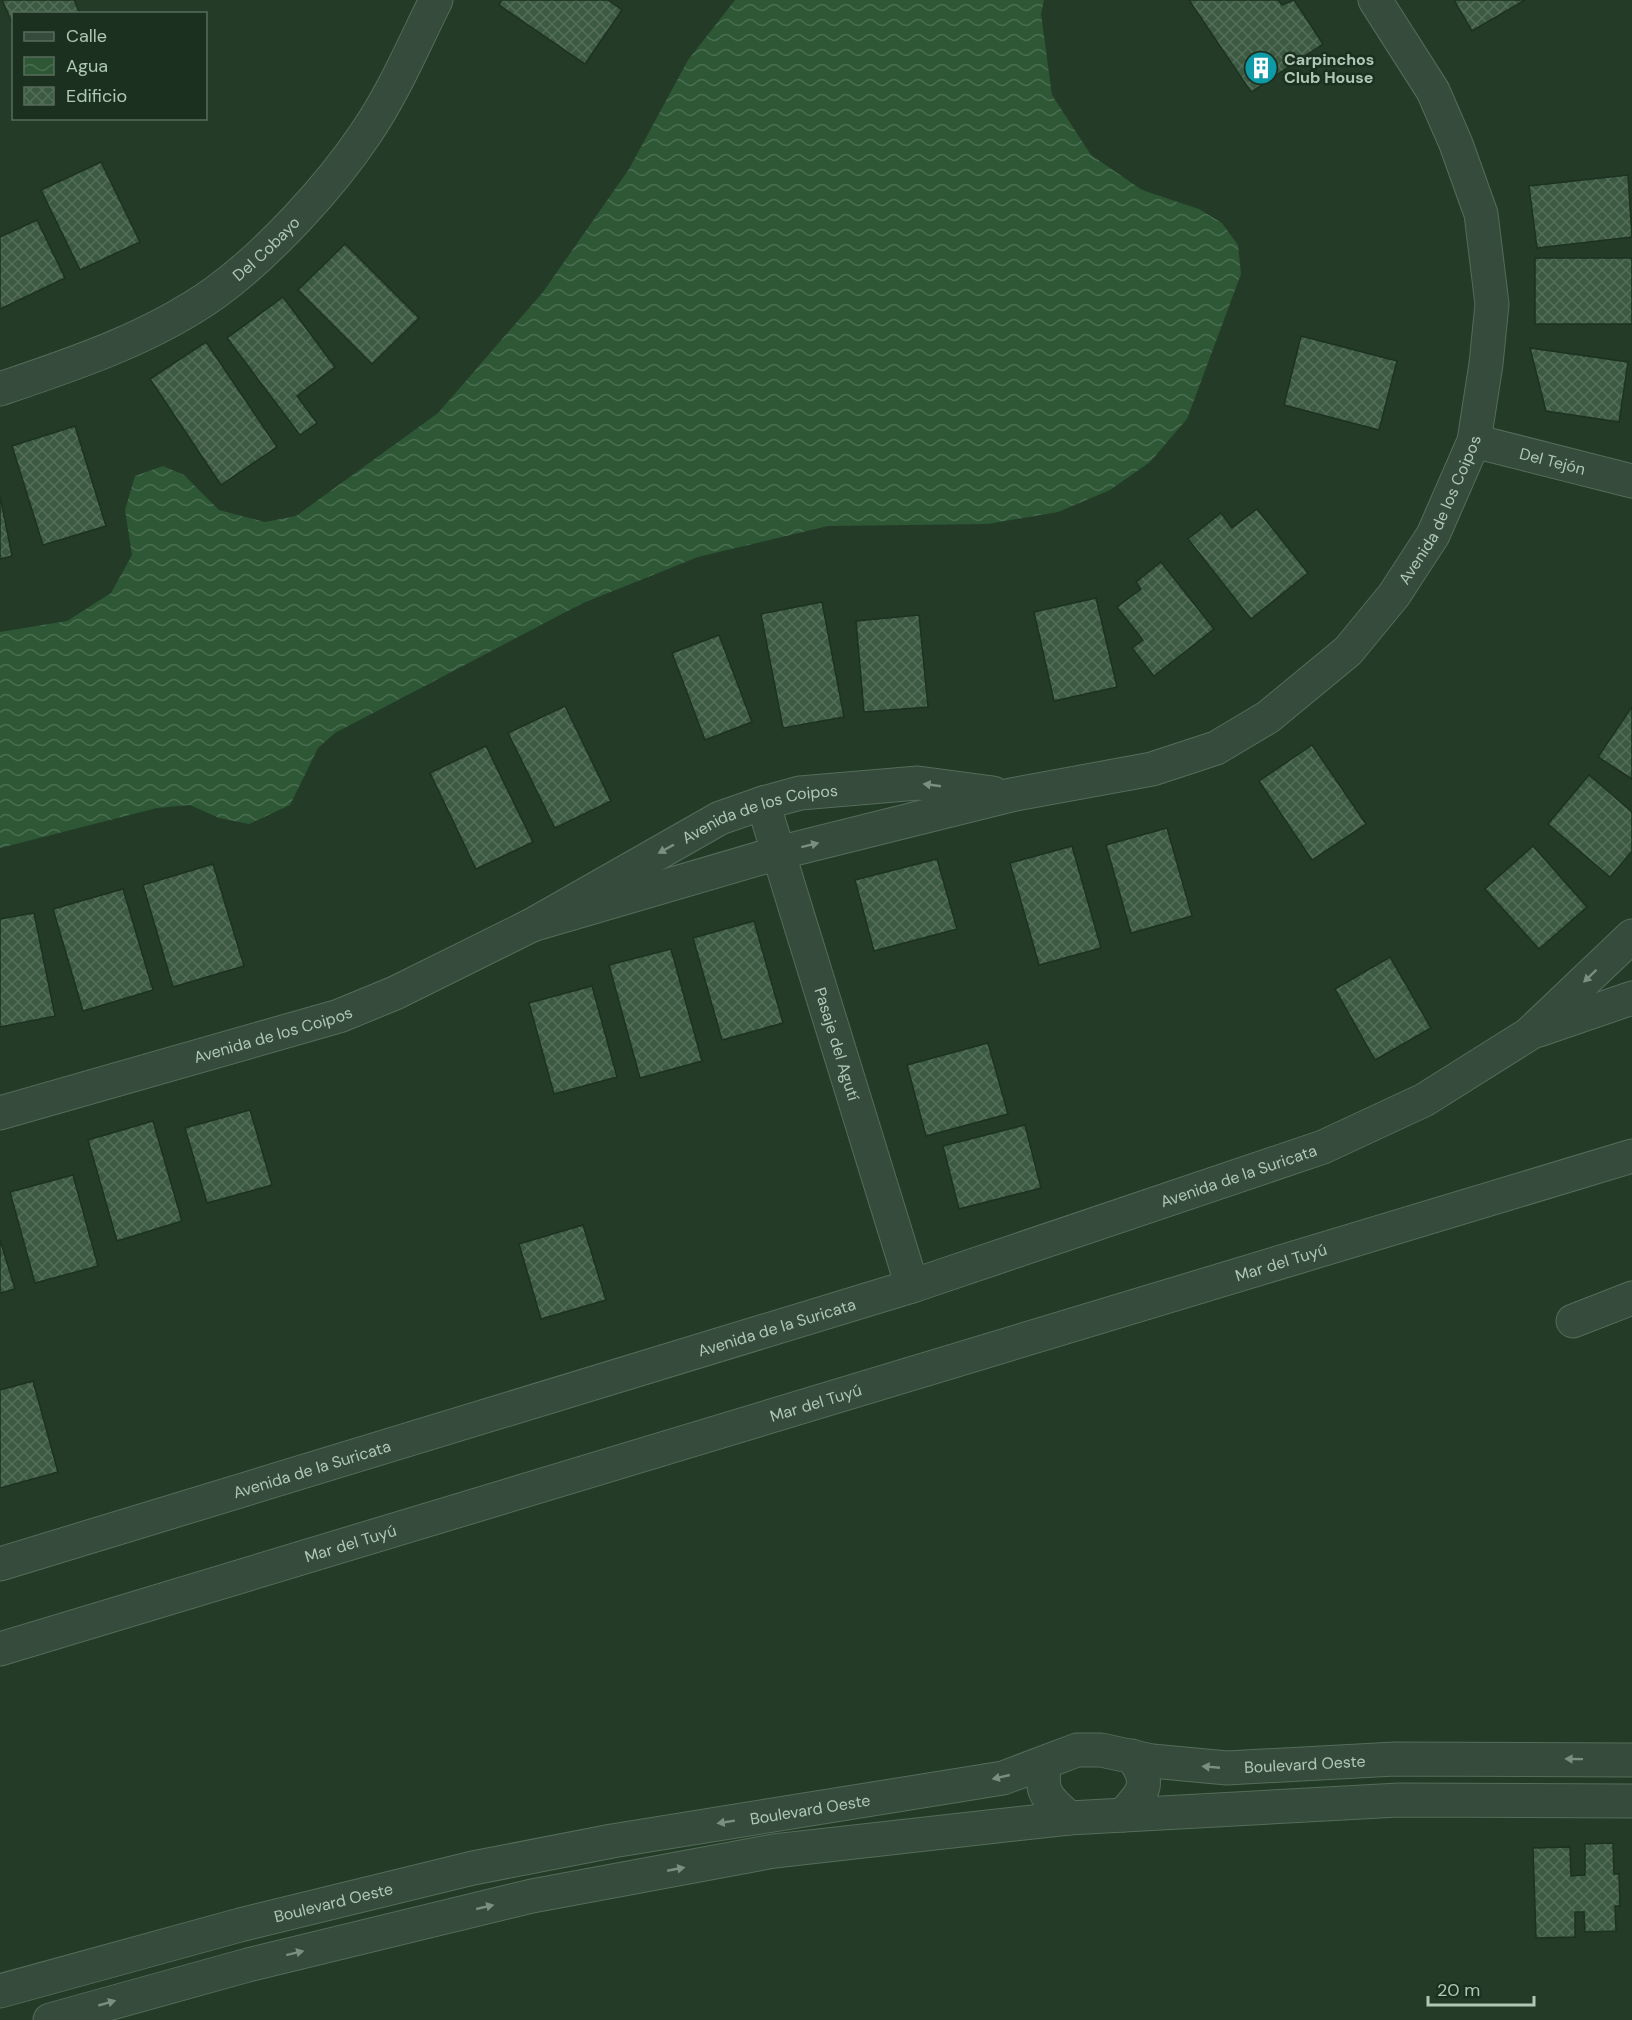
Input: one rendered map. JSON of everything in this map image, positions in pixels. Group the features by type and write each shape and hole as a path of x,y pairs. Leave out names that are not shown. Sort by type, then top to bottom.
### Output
{"street":[{"name":"Del Cobayo","path":"0,389 81,361 153,329 216,292 273,242 339,169 367,132 436,0"},
{"name":"Avenida de los Coipos","path":"532,925 778,852 1011,795 1152,769 1216,747 1268,717 1304,690 1348,651 1394,595 1433,535 1473,441 1486,364 1492,304 1481,214 1433,91 1375,0"},
{"name":"Del Tejón","path":"1473,441 1632,481"},
{"name":"Avenida de los Coipos","path":"0,1113 339,1016 395,993 532,925 720,818 763,803 800,793 918,783 1011,795"},
{"name":"Pasaje del Agutí","path":"763,803 912,1286"},
{"name":"Avenida de la Suricata","path":"0,1564 912,1286 1323,1147 1424,1100 1528,1034 1632,936"},
{"name":"Avenida de la Suricata","path":"1528,1034 1632,998"},
{"name":"Mar del Tuyú","path":"0,1649 1632,1156"},
{"path":"1573,1321 1632,1298"},
{"name":"Boulevard Oeste","path":"0,1991 240,1925 473,1868 612,1840 1003,1778 1077,1750 1101,1750 1152,1761 1227,1768 1395,1760 1632,1760"},
{"path":"1123,1815 1142,1794 1145,1778 1132,1756"},
{"path":"1045,1764 1042,1779 1045,1796 1069,1818"},
{"path":"50,2020 248,1965 532,1896 774,1851 1069,1818 1399,1800 1632,1801"},
{"path":"768,1815 774,1851"},
{"path":"240,1925 248,1965"}],"water":[{"path":"735,0 1044,0 1041,14 1052,95 1091,155 1142,190 1199,209 1222,223 1238,245 1241,274 1187,419 1150,462 1110,490 1058,512 988,524 828,526 698,557 583,603 335,733 318,748 290,805 249,824 219,818 190,805 157,808 0,848 0,632 67,621 111,593 132,555 125,510 135,476 163,466 184,475 219,510 265,522 296,516 438,413 543,292 629,169 688,60"}],"building":[{"path":"2,0 74,0 79,12 12,12 12,22"},
{"path":"502,0 608,0 622,10 585,64 499,5"},
{"name":"Carpinchos Club House","path":"1189,0 1278,0 1282,5 1294,0 1323,44 1251,92"},
{"path":"1454,0 1525,0 1472,31"},
{"path":"101,162 140,242 80,270 41,190"},
{"path":"1628,175 1632,237 1537,248 1529,186"},
{"path":"37,220 65,278 0,309 0,237"},
{"path":"345,244 419,318 372,364 298,290"},
{"path":"1535,258 1632,258 1632,324 1535,324"},
{"path":"283,297 335,367 297,396 317,423 300,435 227,338"},
{"path":"1301,336 1397,361 1379,430 1284,405"},
{"path":"206,342 277,447 221,485 150,379"},
{"path":"1530,348 1628,362 1619,422 1546,411"},
{"path":"75,426 106,526 43,545 12,446"},
{"path":"0,496 12,556 0,559"},
{"path":"1257,509 1308,573 1251,619 1188,539 1221,513 1232,528"},
{"path":"1161,562 1214,629 1154,676 1132,648 1143,640 1117,607 1141,589 1136,582"},
{"path":"1096,598 1117,687 1054,701 1034,612"},
{"path":"822,602 844,717 783,728 761,614"},
{"path":"919,615 928,707 864,712 856,621"},
{"path":"719,635 752,722 705,740 672,653"},
{"path":"565,706 611,801 555,828 508,733"},
{"path":"1632,707 1632,779 1598,757"},
{"path":"1312,745 1366,824 1312,860 1259,781"},
{"path":"486,746 533,842 476,869 430,773"},
{"path":"1589,775 1632,812 1632,851 1610,877 1548,824"},
{"path":"1167,828 1192,916 1131,933 1106,845"},
{"path":"1072,846 1101,948 1039,965 1010,863"},
{"path":"1533,846 1587,907 1539,949 1485,889"},
{"path":"937,859 957,929 874,951 855,880"},
{"path":"213,864 244,966 173,987 143,885"},
{"path":"123,889 153,990 83,1011 53,909"},
{"path":"34,913 55,1016 0,1027 0,919"},
{"path":"754,921 783,1023 722,1040 693,938"},
{"path":"671,949 702,1061 640,1078 609,965"},
{"path":"1390,957 1431,1028 1375,1060 1335,989"},
{"path":"592,986 617,1077 554,1094 529,1003"},
{"path":"988,1043 1008,1114 926,1136 907,1065"},
{"path":"250,1110 272,1185 207,1203 185,1128"},
{"path":"153,1121 182,1221 117,1241 88,1140"},
{"path":"1025,1125 1041,1188 959,1209 943,1146"},
{"path":"73,1175 98,1266 35,1283 10,1192"},
{"path":"583,1225 606,1300 541,1319 519,1244"},
{"path":"0,1240 15,1289 0,1293"},
{"path":"33,1381 58,1472 0,1488 0,1390"},
{"path":"1613,1843 1614,1874 1619,1874 1620,1906 1615,1906 1616,1931 1585,1932 1584,1912 1575,1912 1575,1937 1536,1938 1533,1848 1570,1847 1571,1876 1585,1875 1585,1844"}],"place":[{"name":"Carpinchos Club House","path":"1261,68"}]}
